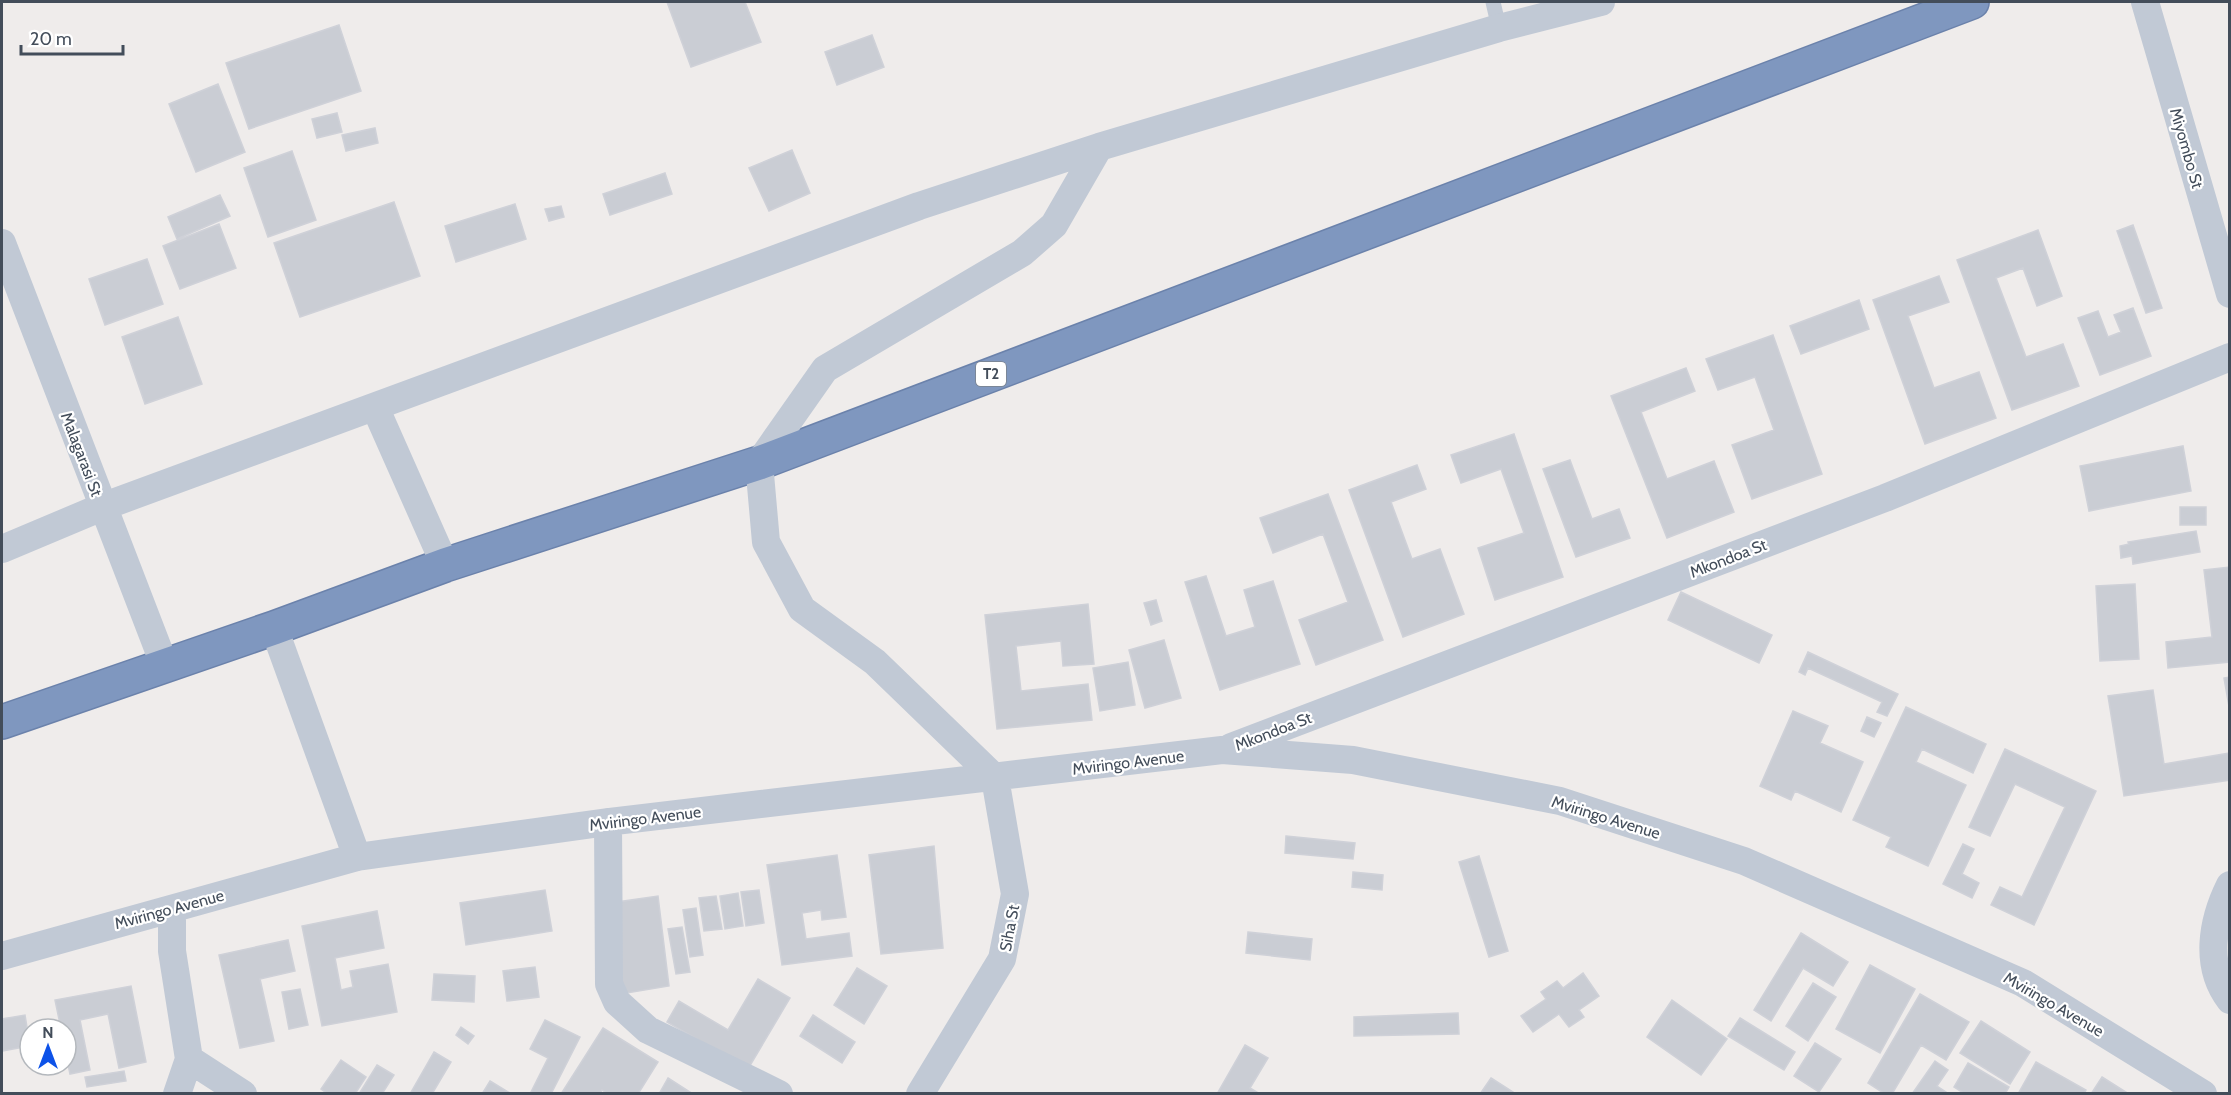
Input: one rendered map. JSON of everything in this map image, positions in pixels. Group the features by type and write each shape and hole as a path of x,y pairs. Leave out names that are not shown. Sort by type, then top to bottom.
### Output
{"highway":[{"name":"T2","path":"2,722 274,628 445,565 759,463 1972,2"}],"street":[{"path":"2,549 102,507 919,206 1496,15 1601,2"},
{"name":"Miyombo St","path":"2145,2 2229,294"},
{"path":"995,778 875,662 802,609 766,542 759,463 825,369 1022,253 1054,225 1099,147"},
{"name":"Malagarasi St","path":"2,243 102,507 165,664"},
{"name":"Mkondoa St","path":"1222,750 1885,498 2229,357"},
{"path":"375,407 445,565"},
{"path":"274,628 357,857"},
{"name":"Mviringo Avenue","path":"2,956 357,857 608,822 1222,750 1353,760 1560,801 1744,861 2022,983 2203,1094"},
{"name":"Siha St","path":"920,1094 1002,959 1016,894 995,778"},
{"path":"608,822 609,984 617,1002 648,1030 779,1094"},
{"path":"2229,885 2221,903 2212,944 2219,986 2229,1000"},
{"path":"172,909 172,951 189,1059 177,1094"},
{"path":"189,1059 243,1094"}],"building":[{"path":"667,2 745,2 761,42 691,67"},
{"path":"339,25 361,91 249,129 226,63"},
{"path":"872,35 884,67 837,85 825,52"},
{"path":"218,84 245,152 196,172 169,104"},
{"path":"337,113 342,132 317,138 312,119"},
{"path":"375,128 378,143 346,151 342,135"},
{"path":"792,150 810,193 769,211 749,168"},
{"path":"292,151 316,220 268,237 244,168"},
{"path":"665,173 672,194 610,215 603,194"},
{"path":"220,195 230,216 177,239 168,217"},
{"path":"394,202 420,276 300,317 274,243"},
{"path":"515,204 526,239 456,262 445,226"},
{"path":"561,206 564,217 549,221 545,209"},
{"path":"219,224 236,268 180,289 163,246"},
{"path":"2133,225 2162,308 2146,313 2117,231"},
{"path":"2038,230 2062,296 2037,306 2023,268 1996,278 2026,357 2063,344 2079,386 2012,410 1957,260"},
{"path":"147,259 163,304 105,325 89,279"},
{"path":"1939,276 1949,302 1908,316 1934,388 1979,372 1996,418 1925,444 1873,300"},
{"path":"1859,300 1869,329 1801,354 1790,326"},
{"path":"2133,308 2151,356 2100,375 2078,318 2098,311 2108,337 2121,332 2114,315"},
{"path":"178,317 202,384 145,404 122,337"},
{"path":"1773,335 1822,474 1752,499 1732,445 1774,430 1755,377 1718,390 1706,359"},
{"path":"1686,368 1695,391 1641,412 1667,479 1714,461 1734,512 1667,538 1611,396"},
{"path":"1514,434 1563,577 1495,600 1478,548 1524,533 1501,469 1461,483 1451,455"},
{"path":"2183,446 2191,491 2089,511 2080,466"},
{"path":"1570,460 1592,519 1619,509 1630,538 1576,557 1543,469"},
{"path":"1417,465 1426,489 1391,502 1412,559 1440,549 1464,614 1403,637 1349,490"},
{"path":"1328,494 1383,640 1316,665 1299,620 1348,602 1323,534 1273,553 1260,518"},
{"path":"2180,507 2206,507 2206,525 2180,525"},
{"path":"2196,531 2200,552 2133,564 2132,556 2121,558 2120,546 2129,544 2128,542"},
{"path":"2230,567 2230,662 2168,668 2166,642 2212,637 2204,570"},
{"path":"1206,576 1226,636 1255,627 1244,590 1273,581 1300,664 1220,690 1185,582"},
{"path":"2135,584 2139,659 2100,661 2096,586"},
{"path":"1681,592 1772,635 1759,663 1668,620"},
{"path":"1156,600 1162,621 1151,625 1144,603"},
{"path":"1088,604 1094,664 1063,666 1061,641 1016,646 1021,691 1088,684 1092,720 997,729 985,615"},
{"path":"1164,640 1181,698 1145,708 1129,650"},
{"path":"1808,652 1898,694 1887,716 1877,712 1882,702 1808,668 1805,675 1799,672"},
{"path":"1128,662 1135,705 1100,711 1093,668"},
{"path":"2230,677 2230,712 2224,678"},
{"path":"2153,690 2164,764 2230,753 2230,780 2124,796 2108,696"},
{"path":"1906,707 1986,744 1973,773 1922,749 1916,762 1966,785 1928,866 1886,847 1891,837 1853,820"},
{"path":"1793,711 1828,726 1820,743 1863,762 1841,812 1795,791 1791,800 1760,786"},
{"path":"1867,717 1881,723 1874,737 1861,731"},
{"path":"2005,749 2096,791 2034,925 1991,905 2000,887 2022,897 2065,807 2015,784 1990,836 1969,827"},
{"path":"1286,836 1355,843 1353,859 1285,853"},
{"path":"1963,844 1974,849 1962,874 1979,883 1972,898 1943,884"},
{"path":"934,846 943,948 881,954 869,855"},
{"path":"837,855 846,917 822,920 821,910 802,913 806,939 849,933 852,956 782,965 767,865"},
{"path":"1479,856 1508,951 1489,957 1459,862"},
{"path":"1353,872 1383,875 1382,890 1352,887"},
{"path":"545,890 552,931 466,945 460,903"},
{"path":"759,890 764,923 746,926 741,892"},
{"path":"738,893 743,926 725,929 720,896"},
{"path":"658,896 669,986 621,994 610,903"},
{"path":"716,896 722,929 704,931 699,898"},
{"path":"696,908 703,955 690,957 683,910"},
{"path":"377,911 384,948 335,958 341,990 353,987 350,971 388,964 397,1012 322,1026 302,926"},
{"path":"682,927 690,972 676,974 668,929"},
{"path":"1248,932 1312,939 1310,960 1246,953"},
{"path":"1801,933 1848,962 1833,986 1803,968 1771,1021 1754,1010"},
{"path":"288,940 295,971 260,979 274,1041 240,1048 219,955"},
{"path":"1870,965 1915,989 1880,1053 1836,1029"},
{"path":"535,967 539,997 507,1001 503,971"},
{"path":"857,968 887,986 864,1024 834,1005"},
{"path":"1583,973 1599,996 1579,1010 1584,1017 1569,1027 1559,1014 1533,1032 1521,1016 1546,999 1541,992 1557,981 1563,988"},
{"path":"434,974 475,976 474,1002 432,1000"},
{"path":"758,979 790,998 748,1069 667,1022 679,1001 728,1030"},
{"path":"1813,983 1836,997 1808,1041 1786,1026"},
{"path":"131,986 146,1062 119,1068 108,1014 80,1020 90,1070 78,1072 78,1017 59,1017 55,1000"},
{"path":"300,989 308,1025 289,1029 282,992"},
{"path":"1920,994 1969,1022 1946,1060 1921,1045 1892,1094 1885,1094 1868,1083"},
{"path":"1672,1000 1727,1039 1701,1075 1647,1037"},
{"path":"1458,1013 1459,1034 1354,1036 1354,1017"},
{"path":"25,1015 25,1017 18,1017 18,1048 2,1051 2,1019"},
{"path":"813,1015 855,1042 842,1063 800,1036"},
{"path":"1740,1018 1795,1052 1784,1070 1728,1036"},
{"path":"545,1020 580,1037 551,1094 530,1094 548,1058 530,1049"},
{"path":"1981,1021 2030,1052 2010,1084 1960,1053"},
{"path":"461,1027 474,1036 468,1044 456,1035"},
{"path":"603,1028 658,1062 638,1094 608,1094 602,1090 600,1094 561,1094"},
{"path":"1815,1043 1841,1059 1819,1092 1794,1076"},
{"path":"1245,1045 1268,1058 1250,1088 1260,1094 1217,1094"},
{"path":"434,1052 451,1062 432,1094 410,1094"},
{"path":"341,1060 366,1077 355,1094 328,1094 321,1089"},
{"path":"1935,1061 1948,1070 1937,1086 1949,1094 1912,1094"},
{"path":"2036,1062 2086,1090 2084,1094 2018,1094"},
{"path":"1968,1063 2009,1087 2005,1094 1965,1094 1954,1087"},
{"path":"377,1065 394,1075 382,1094 359,1094"},
{"path":"124,1071 126,1081 87,1087 85,1077"},
{"path":"2102,1077 2129,1094 2091,1094"},
{"path":"668,1078 693,1094 659,1094"},
{"path":"1491,1078 1513,1092 1512,1094 1480,1094"},
{"path":"490,1081 510,1093 482,1094"}]}
